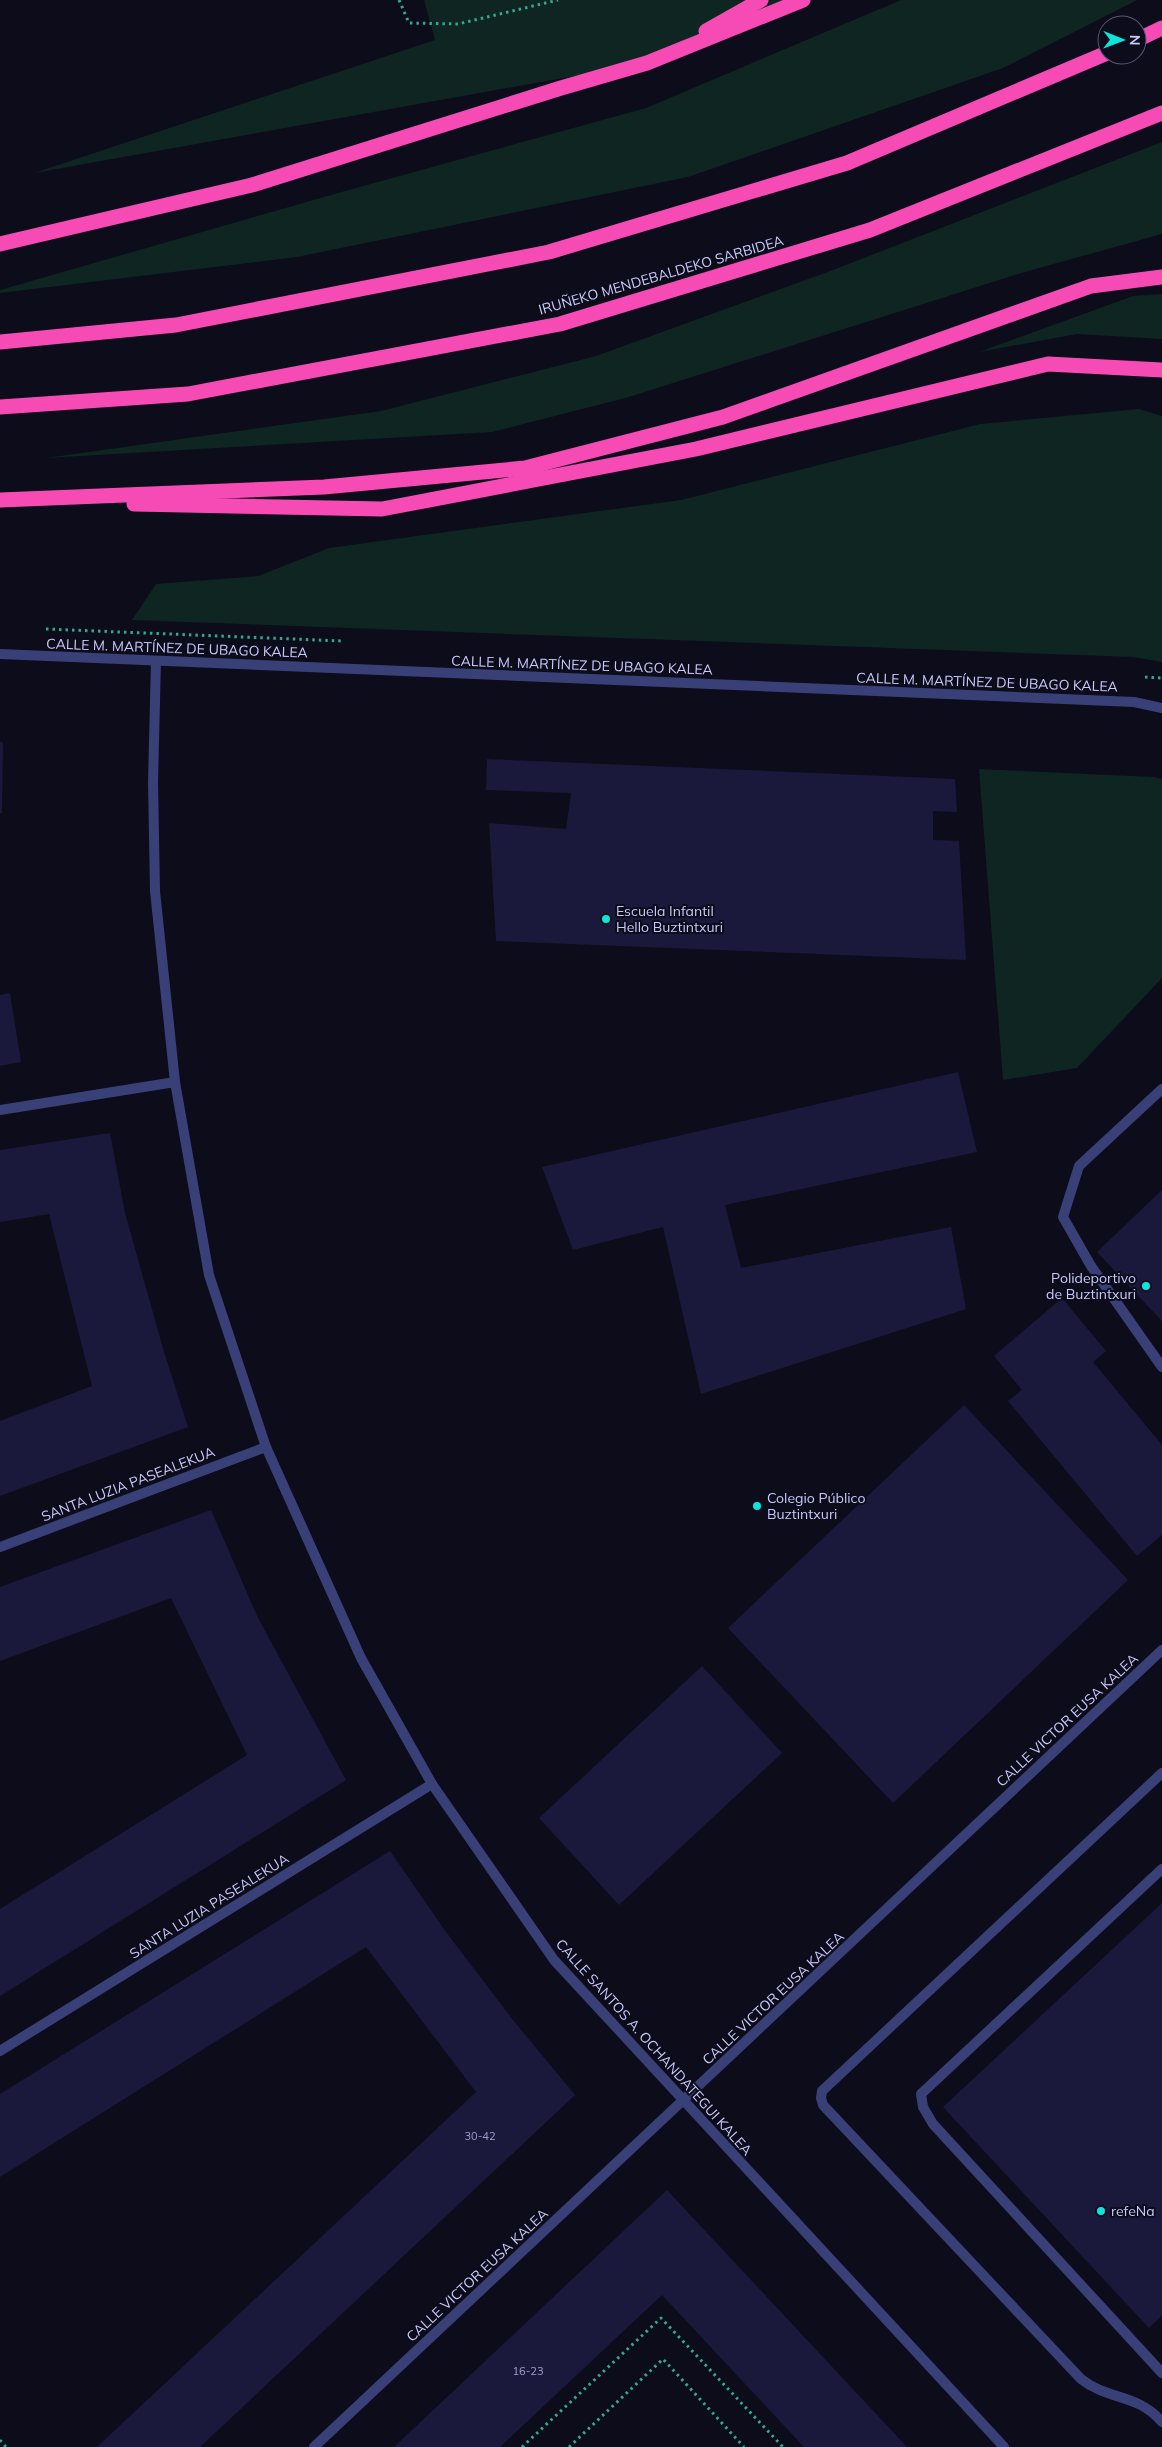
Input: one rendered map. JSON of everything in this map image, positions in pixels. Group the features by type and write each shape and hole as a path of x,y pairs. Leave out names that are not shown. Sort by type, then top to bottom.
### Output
{"highway":[{"path":"647,63 761,0"},
{"path":"0,244 252,185 647,63 803,0"},
{"path":"1147,35 1162,28"},
{"path":"0,342 176,324 549,252 847,163 1097,57"},
{"name":"IRUÑEKO MENDEBALDEKO SARBIDEA","path":"0,407 188,394 560,324 870,230 1162,113"},
{"path":"0,501 324,487 525,468 723,417 1091,286 1162,277"},
{"path":"0,501 382,509 696,449 1048,364 1162,370"}],"street":[{"name":"CALLE M. MARTÍNEZ DE UBAGO KALEA","path":"0,654 1124,701 1162,708"},
{"name":"CALLE SANTOS A. OCHANDATEGUI KALEA","path":"156,661 153,782 155,891 175,1082 209,1275 266,1447 362,1658 432,1784 554,1960 1004,2447"},
{"path":"0,1110 175,1082"},
{"path":"1162,1089 1080,1166 1063,1217 1091,1266 1162,1367"},
{"name":"SANTA LUZIA PASEALEKUA","path":"0,1547 266,1447"},
{"name":"CALLE VICTOR EUSA KALEA","path":"314,2447 1162,1650"},
{"path":"1162,1773 822,2091 821,2098 823,2105 903,2192 1081,2379 1102,2392 1143,2404 1162,2422"},
{"name":"SANTA LUZIA PASEALEKUA","path":"0,2051 432,1784"},
{"path":"1162,1869 921,2094 923,2107 933,2124 1162,2372"}],"path":[{"path":"399,0 409,23 458,24 558,0"},
{"path":"522,2447 661,2318 783,2447"},
{"path":"569,2447 662,2359 744,2447"},
{"path":"0,2440 6,2447"}],"green space":[{"path":"424,0 794,0 647,63 34,173 435,40"},
{"path":"901,0 1137,0 1107,15 1097,15 1097,20 1003,68 688,177 297,257 0,293 0,290 338,193 646,108"},
{"path":"1162,142 1162,234 1021,273 629,397 492,432 46,458 381,411 596,356 833,270"},
{"path":"1162,294 1162,339 1077,334 979,352 1133,296"},
{"path":"1139,409 1162,416 1162,662 1133,657 132,620 156,584 258,576 329,548 681,500 980,424"},
{"path":"979,769 1154,777 1162,779 1162,978 1077,1068 1003,1080"}],"building":[{"path":"0,742 3,742 2,813 0,813"},
{"name":"Escuela Infantil Hello Buztintxuri","path":"487,759 955,779 957,812 933,811 933,840 959,841 966,960 496,941 489,823 566,829 571,793 486,790"},
{"path":"10,993 21,1062 0,1066 0,995"},
{"path":"958,1072 977,1152 725,1205 741,1268 951,1227 966,1309 701,1394 663,1227 573,1250 542,1167"},
{"path":"110,1133 125,1213 164,1352 188,1427 0,1496 0,1421 92,1386 49,1214 0,1222 0,1150"},
{"name":"Polideportivo de Buztintxuri","path":"1162,1190 1162,1321 1097,1252"},
{"path":"1062,1298 1106,1351 1093,1362 1162,1445 1162,1535 1137,1556 1008,1401 1022,1390 994,1356"},
{"path":"964,1405 1128,1580 893,1803 728,1628"},
{"path":"211,1510 258,1618 346,1780 0,1996 0,1909 247,1755 171,1598 0,1661 0,1587"},
{"path":"702,1666 782,1753 619,1905 539,1818"},
{"path":"390,1851 446,1932 513,2020 575,2095 200,2447 97,2447 476,2092 366,1947 0,2177 0,2094"},
{"name":"refeNa","path":"1162,1903 1162,2315 1149,2328 943,2107"},
{"path":"667,2190 907,2447 804,2447 662,2295 500,2447 394,2447"}],"place":[{"name":"Escuela Infantil Hello Buztintxuri","path":"606,919"},
{"name":"Polideportivo de Buztintxuri","path":"1146,1286"},
{"name":"Colegio Público Buztintxuri","path":"757,1506"},
{"name":"refeNa","path":"1101,2211"}]}
